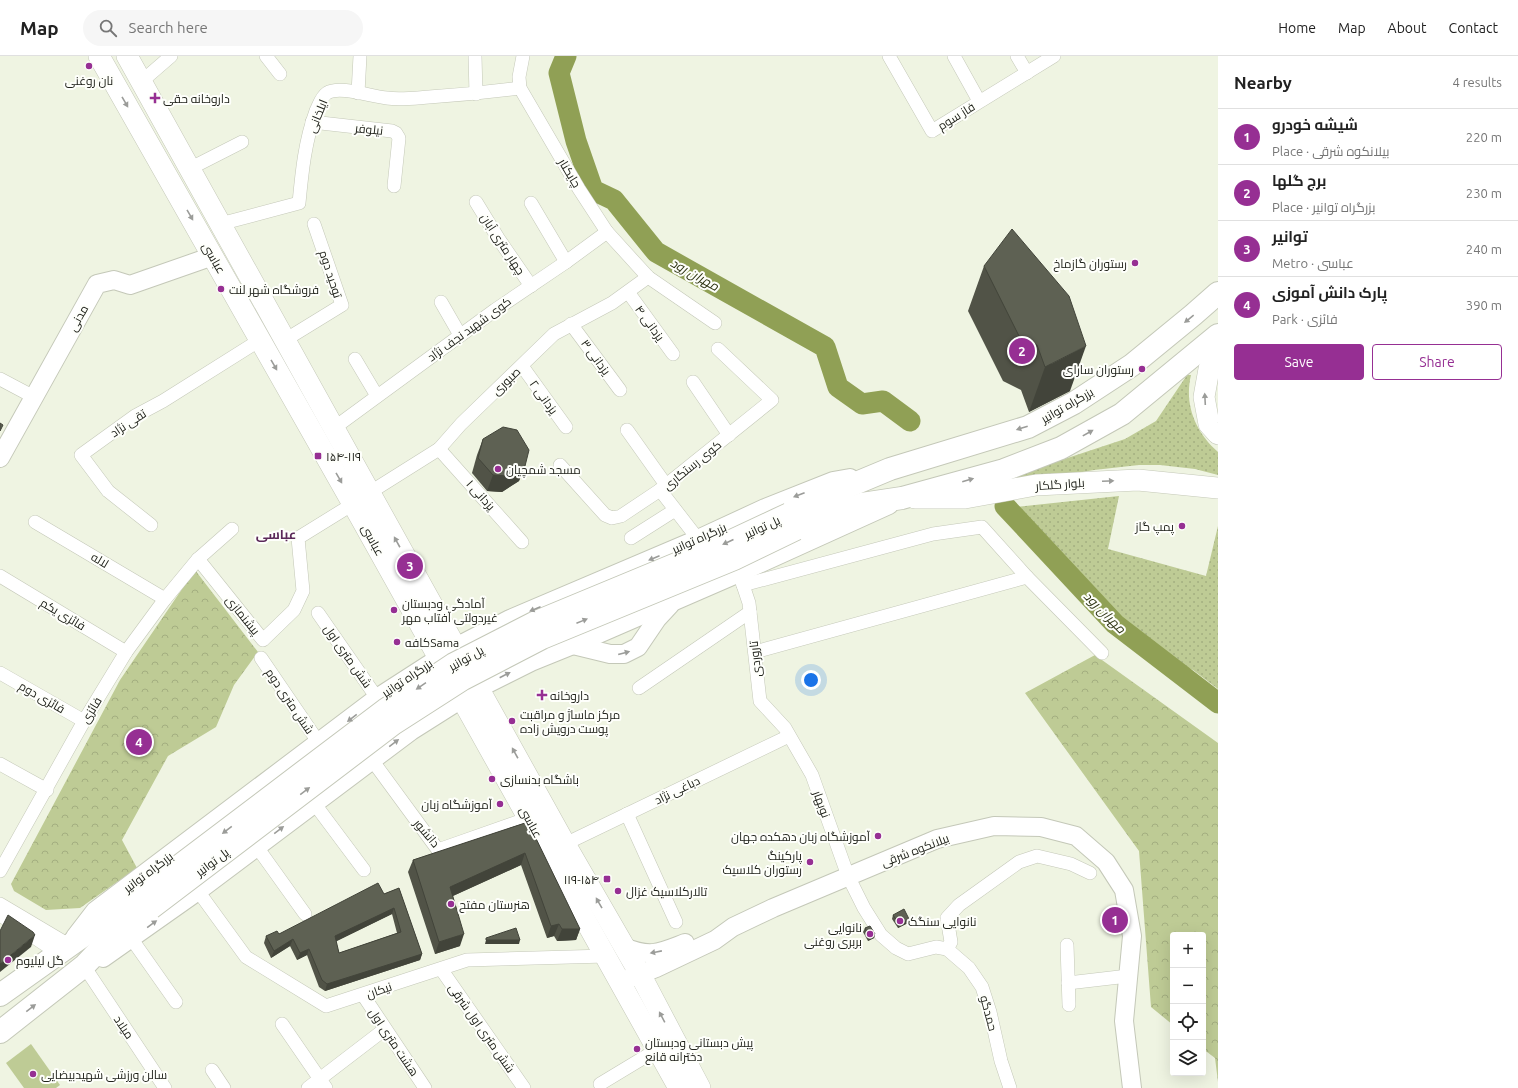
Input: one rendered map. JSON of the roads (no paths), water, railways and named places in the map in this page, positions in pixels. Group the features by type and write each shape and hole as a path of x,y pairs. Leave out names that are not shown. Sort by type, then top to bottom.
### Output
{"highway":[{"name":"بزرگراه توانیر","path":"793,522 842,489 890,469 1028,426 1074,403 1132,365 1218,293"},
{"path":"793,522 862,504 902,498 1004,470 1061,448 1122,414 1218,335"},
{"name":"پل توانیر","path":"146,901 393,724 463,679 542,638 734,559 793,522"},
{"name":"بزرگراه توانیر","path":"0,994 63,949 146,901"},
{"path":"0,1032 84,966 146,901"}],"main road":[{"name":"عباسى","path":"99,56 257,334 361,498 470,693 565,844 640,974 700,1088"},
{"name":"عباسى","path":"126,56 334,428 361,498"},
{"path":"257,334 272,318"},
{"path":"1218,354 1209,369 1204,397 1209,424 1218,434"},
{"name":"بلوار گلکار","path":"902,498 965,498 1036,485 1138,480 1218,488"},
{"name":"عباسى","path":"470,693 529,818 679,1088"}],"street":[{"path":"141,82 171,56"},
{"path":"266,56 280,74"},
{"path":"358,93 360,56"},
{"path":"475,56 476,94"},
{"path":"520,88 519,77 523,56"},
{"name":"فاز سوم","path":"889,56 932,131 1054,56"},
{"path":"954,56 979,101"},
{"path":"1017,56 1027,73"},
{"name":"ایلخانی","path":"220,224 299,203 303,164 312,122 321,100 327,93 336,90 387,98 476,94 520,88"},
{"name":"چایکنار","path":"520,88 607,232 648,277 715,324"},
{"name":"نیلوفر","path":"312,122 392,131 396,133 399,138 394,186"},
{"path":"189,169 242,142"},
{"name":"چهار متری آبان","path":"476,202 531,286"},
{"path":"531,203 566,262"},
{"name":"توحید دوم","path":"285,340 342,305 314,224"},
{"name":"کوی شهید نجف نژاد","path":"334,428 460,335 607,232"},
{"name":"مدنی","path":"0,458 97,284 114,280 130,285 213,256"},
{"name":"صبوری","path":"361,498 439,449 461,424 554,334 612,303 648,277"},
{"name":"یزدانی ۴","path":"628,292 673,354"},
{"path":"441,302 460,335"},
{"name":"یزدانی ۳","path":"572,324 620,390"},
{"name":"تقی نژاد","path":"151,525 108,491 81,455 135,416 163,401 257,334"},
{"name":"کوی رستگاری","path":"698,539 675,510 663,488 772,400 718,350"},
{"path":"355,359 377,396"},
{"name":"یزدانی ۲","path":"522,366 566,427"},
{"path":"0,379 34,396"},
{"path":"693,382 729,435"},
{"path":"560,465 605,515 612,518 621,516 663,488 627,430"},
{"name":"یزدانی ۱","path":"439,449 522,542"},
{"name":"بزرگراه توانیر","path":"63,949 95,911 319,744 382,695 447,652 510,619 698,539 765,508 834,481 890,469"},
{"name":"پیشنمازی","path":"198,559 263,640 294,610 303,591 298,538 361,498"},
{"path":"741,579 902,498"},
{"path":"631,538 675,510"},
{"name":"لاله","path":"35,522 166,599"},
{"path":"84,966 105,957 198,891 411,731 470,693 531,662 674,601 741,579 933,534 982,527 1027,576 1102,653"},
{"name":"فائزی","path":"0,871 47,790 84,721 126,652 198,559 232,529"},
{"name":"فائزی یکم","path":"0,576 126,652"},
{"path":"755,652 1027,576"},
{"name":"تاروردی","path":"741,579 749,603 760,701 785,728 789,736"},
{"path":"573,645 610,654 624,654 638,648 657,619 674,601"},
{"path":"639,688 750,612"},
{"name":"شش متری اول","path":"318,613 382,695"},
{"path":"510,619 508,630 512,644 520,656 531,662"},
{"name":"شش متری دوم","path":"261,658 319,744"},
{"name":"فائزی دوم","path":"0,673 84,721"},
{"path":"382,695 398,697 408,706 412,718 411,731"},
{"name":"دباغی نژاد","path":"565,844 789,736"},
{"name":"نوبهار","path":"789,736 812,775 848,876 864,908 881,935 896,948 908,954 936,947 947,949"},
{"name":"دانشور","path":"372,760 438,850 529,818"},
{"path":"0,764 47,790"},
{"path":"314,804 364,870"},
{"path":"627,814 676,922"},
{"name":"بیلانکوه شرقی","path":"620,982 656,968 715,940 733,927 773,908 937,839 994,826 1041,827 1076,836 1106,862 1124,890 1132,936 1124,1022 1132,1088"},
{"path":"257,846 305,914"},
{"path":"947,949 951,942 947,918 959,905 1019,862 1037,856 1071,864 1090,873"},
{"name":"نیکان","path":"198,891 246,957 326,1006 467,960 606,956"},
{"path":"0,904 63,949"},
{"path":"0,915 63,949"},
{"name":"بیلانکوه شرقی","path":"624,947 639,953 654,954 709,932 733,927"},
{"path":"131,938 176,1002"},
{"path":"1067,945 1069,1004"},
{"name":"حمدگو","path":"947,949 969,968 982,987 990,1012 1001,1061 1010,1088"},
{"name":"میلاد","path":"84,966 165,1088"},
{"name":"شش متری اول شرقی","path":"440,969 524,1088"},
{"path":"1068,983 1128,976"},
{"name":"هشت متری اول","path":"363,995 425,1088"},
{"path":"282,1024 323,1084"},
{"path":"308,1088 323,1084 385,1029"},
{"path":"600,1084 658,1049"},
{"path":"212,1070 224,1088"}],"waterway":[{"name":"مهران رود","path":"566,56 559,73 576,141 593,190 614,200 656,252 825,347 838,387 862,404 883,401 910,421"},
{"name":"مهران رود","path":"1005,506 1115,624 1218,703"}],"place":[{"name":"نان روغنی","path":"89,66"},
{"name":"داروخانه حقی","path":"155,98"},
{"name":"رستوران گازماخ","path":"1135,263"},
{"name":"فروشگاه شهر لنت","path":"221,289"},
{"name":"برج گلها","path":"1022,351"},
{"name":"رستوران ساراى","path":"1142,369"},
{"name":"۱۵۴-۱۱۹","path":"318,456"},
{"name":"مسجد شمچیان","path":"498,469"},
{"name":"پمپ گاز","path":"1182,526"},
{"name":"توانیر","path":"410,566"},
{"name":"آمادگی ودبستان غیردولتی آفتاب مهر","path":"394,610"},
{"name":"کافهSama","path":"397,642"},
{"name":"داروخانه","path":"542,695"},
{"name":"مرکز ماساژ و مراقبت پوست درویش زاده","path":"512,721"},
{"name":"پارک دانش آموزی","path":"139,742"},
{"name":"باشگاه بدنسازی","path":"492,779"},
{"name":"آموزشگاه زبان","path":"500,804"},
{"name":"آموزشگاه زبان دهکده جهان","path":"878,836"},
{"name":"پارکینگ رستوران کلاسیک","path":"810,862"},
{"name":"۱۱۹-۱۵۴","path":"607,879"},
{"name":"تالارکلاسیک غزال","path":"618,891"},
{"name":"هنرستان مفتح","path":"451,904"},
{"name":"شیشه خودرو","path":"1115,920"},
{"name":"نانوایی سنگک","path":"900,921"},
{"name":"نانوایی بربری روغنی","path":"870,934"},
{"name":"گل لیلیوم","path":"8,960"},
{"name":"پیش دبستانی ودبستان دخترانه قانع","path":"637,1049"},
{"name":"سالن ورزشی شهیدبیضایی","path":"33,1074"}],"district":[{"name":"عباسی","path":"276,534"}]}
